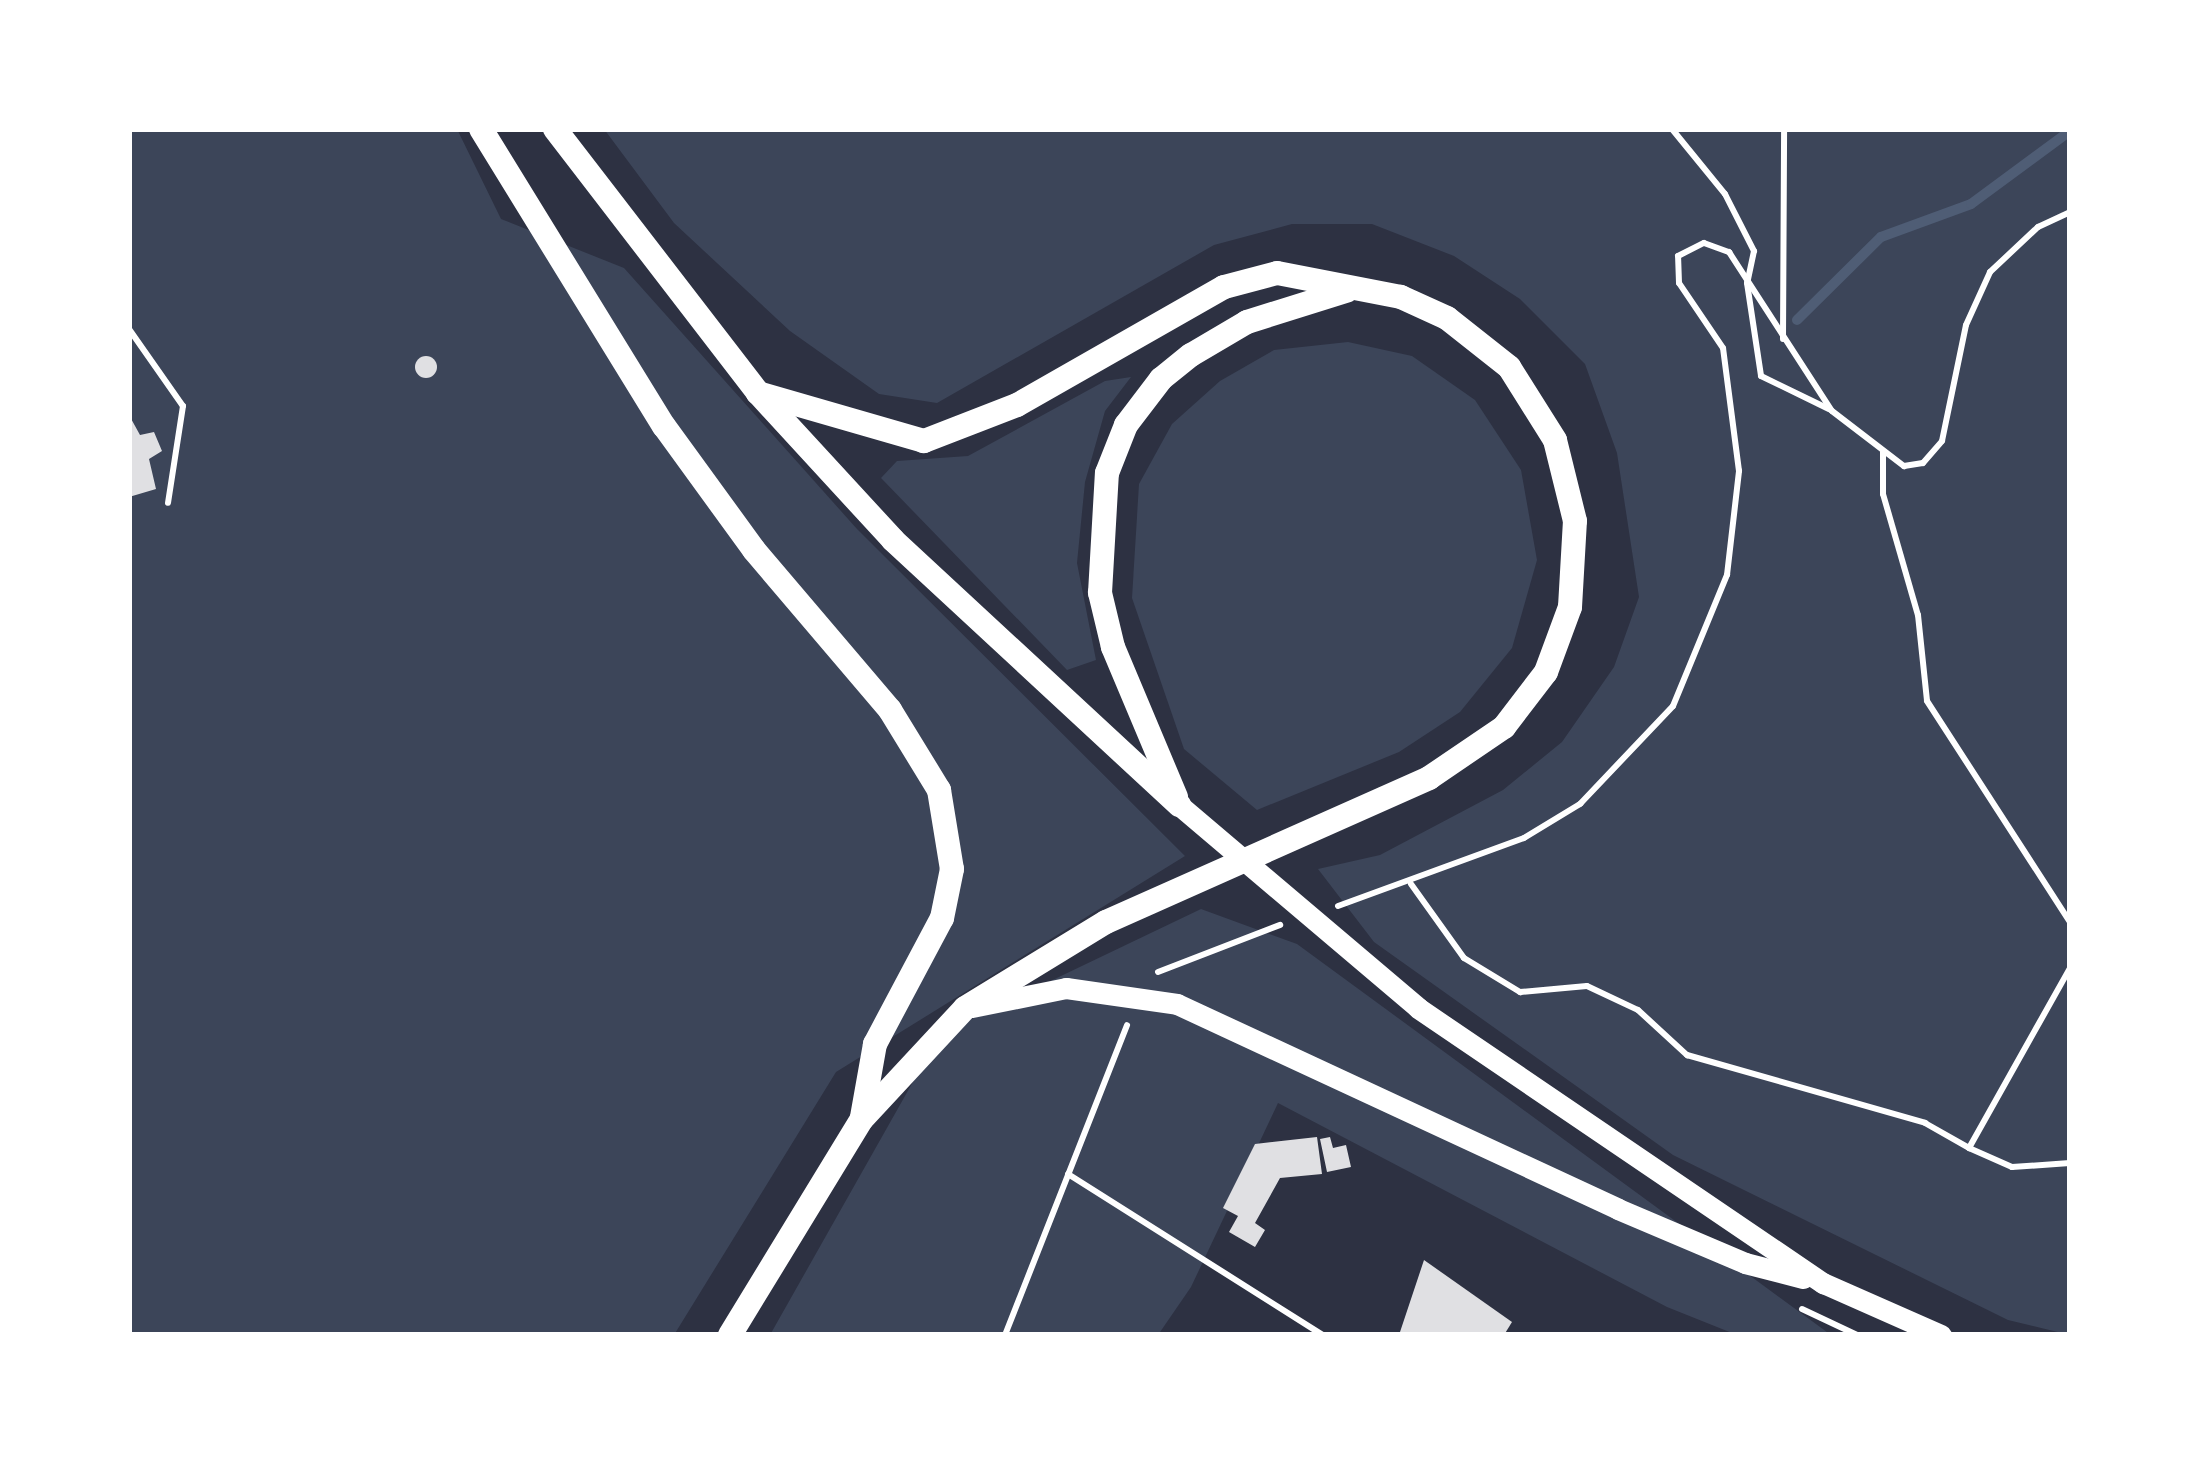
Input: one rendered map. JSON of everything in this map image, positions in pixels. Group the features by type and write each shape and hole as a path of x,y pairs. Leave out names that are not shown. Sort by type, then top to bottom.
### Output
{"main road":[{"path":"481,129 664,426 754,550 890,710 939,790 952,869 942,918 875,1044 862,1119"},
{"path":"555,129 758,393 893,540 1179,805"},
{"path":"730,1335 862,1119 965,1008 1106,922 1429,778 1504,727 1546,671 1570,607 1575,521 1555,440 1509,367 1447,318 1357,289 1277,273 1224,287 1018,405 924,441 758,393"},
{"path":"1179,805 1113,647 1100,593 1106,472 1126,425 1191,355 1246,322 1357,289"}],"street":[{"path":"1179,805 1418,1008 1823,1283"},
{"path":"965,1008 1066,988 1130,992 1177,1004 1745,1263 1823,1283 1942,1335"}],"path":[{"path":"1672,129 1725,194 1754,251 1747,283 1761,376 1832,411 1904,466 1923,463 1942,441 1966,325 1990,272 2038,227 2070,212"},
{"path":"1783,342 1784,129"},
{"path":"1328,910 1411,884 1524,838 1580,804 1672,706 1727,575 1739,471 1723,348 1679,283 1678,256 1704,243 1729,251 1783,342 1832,411"},
{"path":"129,328 183,406 168,503"},
{"path":"1883,452 1882,494 1918,615 1927,701 2070,922"},
{"path":"1411,884 1463,958 1520,992 1587,986 1638,1010 1687,1054 1924,1123 2012,1167 2070,1163"},
{"path":"1006,1335 1128,1021 1130,992 1198,954 1289,922"},
{"path":"1969,1148 2070,968"},
{"path":"1068,1174 1323,1335"}],"shaded area":[{"path":"129,129 457,129 501,219 624,268 857,529 1185,856 836,1072 674,1335 129,1335"},
{"path":"604,129 2070,129 2070,1335 2008,1320 1673,1155 1374,942 1318,869 1380,855 1503,790 1562,742 1614,667 1639,597 1617,453 1585,364 1520,299 1454,256 1372,224 1292,224 1214,245 937,403 879,394 790,331 674,223"},
{"path":"1348,342 1412,356 1475,400 1521,470 1537,560 1512,648 1460,712 1399,752 1257,810 1184,749 1132,598 1139,484 1172,424 1220,381 1274,350"},
{"path":"1131,377 1105,411 1085,482 1077,563 1096,660 1067,670 881,478 897,461 968,456 1105,381"},
{"path":"1201,909 1297,944 1831,1335 1737,1335 1667,1307 1278,1103 1191,1287 1158,1335 770,1335 940,1034"}],"building":[{"path":"426,356 437,367 426,378 415,367"},
{"path":"129,415 140,435 154,432 162,451 149,459 156,489 129,497"},
{"path":"1317,1137 1322,1174 1280,1178 1255,1223 1265,1230 1255,1247 1229,1232 1238,1216 1223,1208 1255,1144"},
{"path":"1330,1137 1333,1148 1346,1145 1351,1167 1327,1172 1320,1139"},
{"path":"1424,1260 1512,1322 1504,1335 1399,1335"}],"waterway":[{"path":"1797,320 1881,237 1971,204 2070,131"}]}
